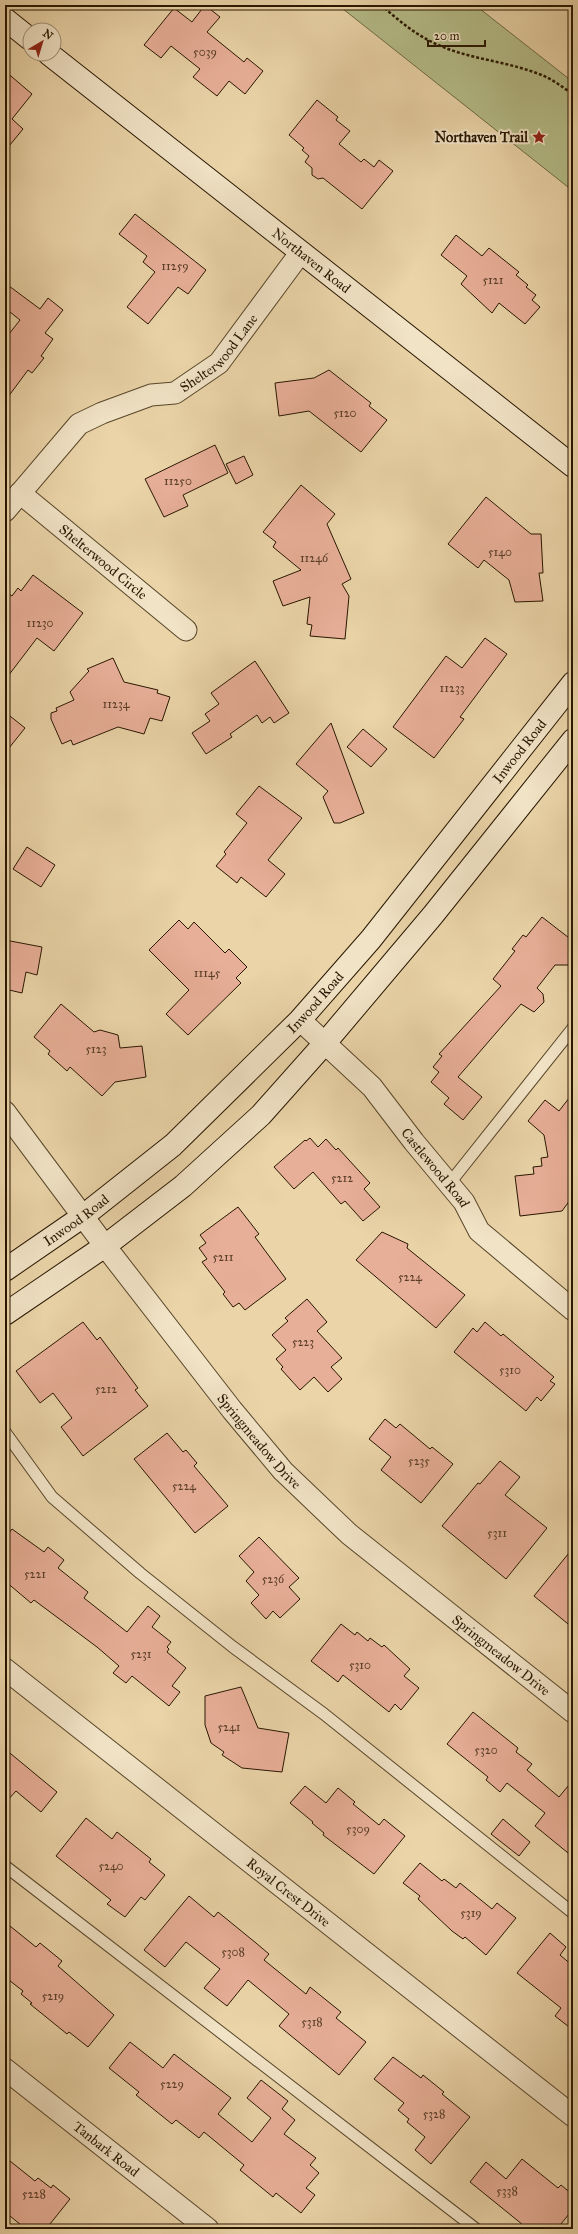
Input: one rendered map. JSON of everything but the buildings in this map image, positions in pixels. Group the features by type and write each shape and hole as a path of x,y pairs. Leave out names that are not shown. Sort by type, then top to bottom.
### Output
{"main road":[{"path":"5,19 22,33"},
{"name":"Northaven Road","path":"60,62 573,466"},
{"name":"Inwood Road","path":"5,1270 82,1217 173,1146 300,1020 371,939 573,683"},
{"path":"5,1314 105,1246 183,1186 255,1120 325,1043 434,915 573,740"}],"street":[{"name":"Shelterwood Lane","path":"5,511 79,424 102,413 151,395 175,393 219,363 301,252"},
{"name":"Shelterwood Circle","path":"20,492 186,630"},
{"name":"Castlewood Road","path":"300,1020 372,1087 414,1142 464,1202 479,1231 572,1306"},
{"name":"Springmeadow Drive","path":"5,1112 82,1217 232,1410 284,1471 349,1534 573,1712"},
{"name":"Royal Crest Drive","path":"5,1669 573,2116"},
{"name":"Tanbark Road","path":"5,2069 208,2229"}],"lane":[{"path":"449,1184 573,1028"},
{"path":"5,1432 52,1497 140,1573 233,1647 324,1714 573,1913"},
{"path":"5,1866 476,2229"}],"path":[{"path":"381,5 402,23 431,41 469,57 506,64 539,74 573,94"}],"green space":[{"name":"Northaven Trail","path":"338,5 475,5 573,82 573,191"}],"place":[{"name":"Northaven Trail","path":"539,137"}]}
